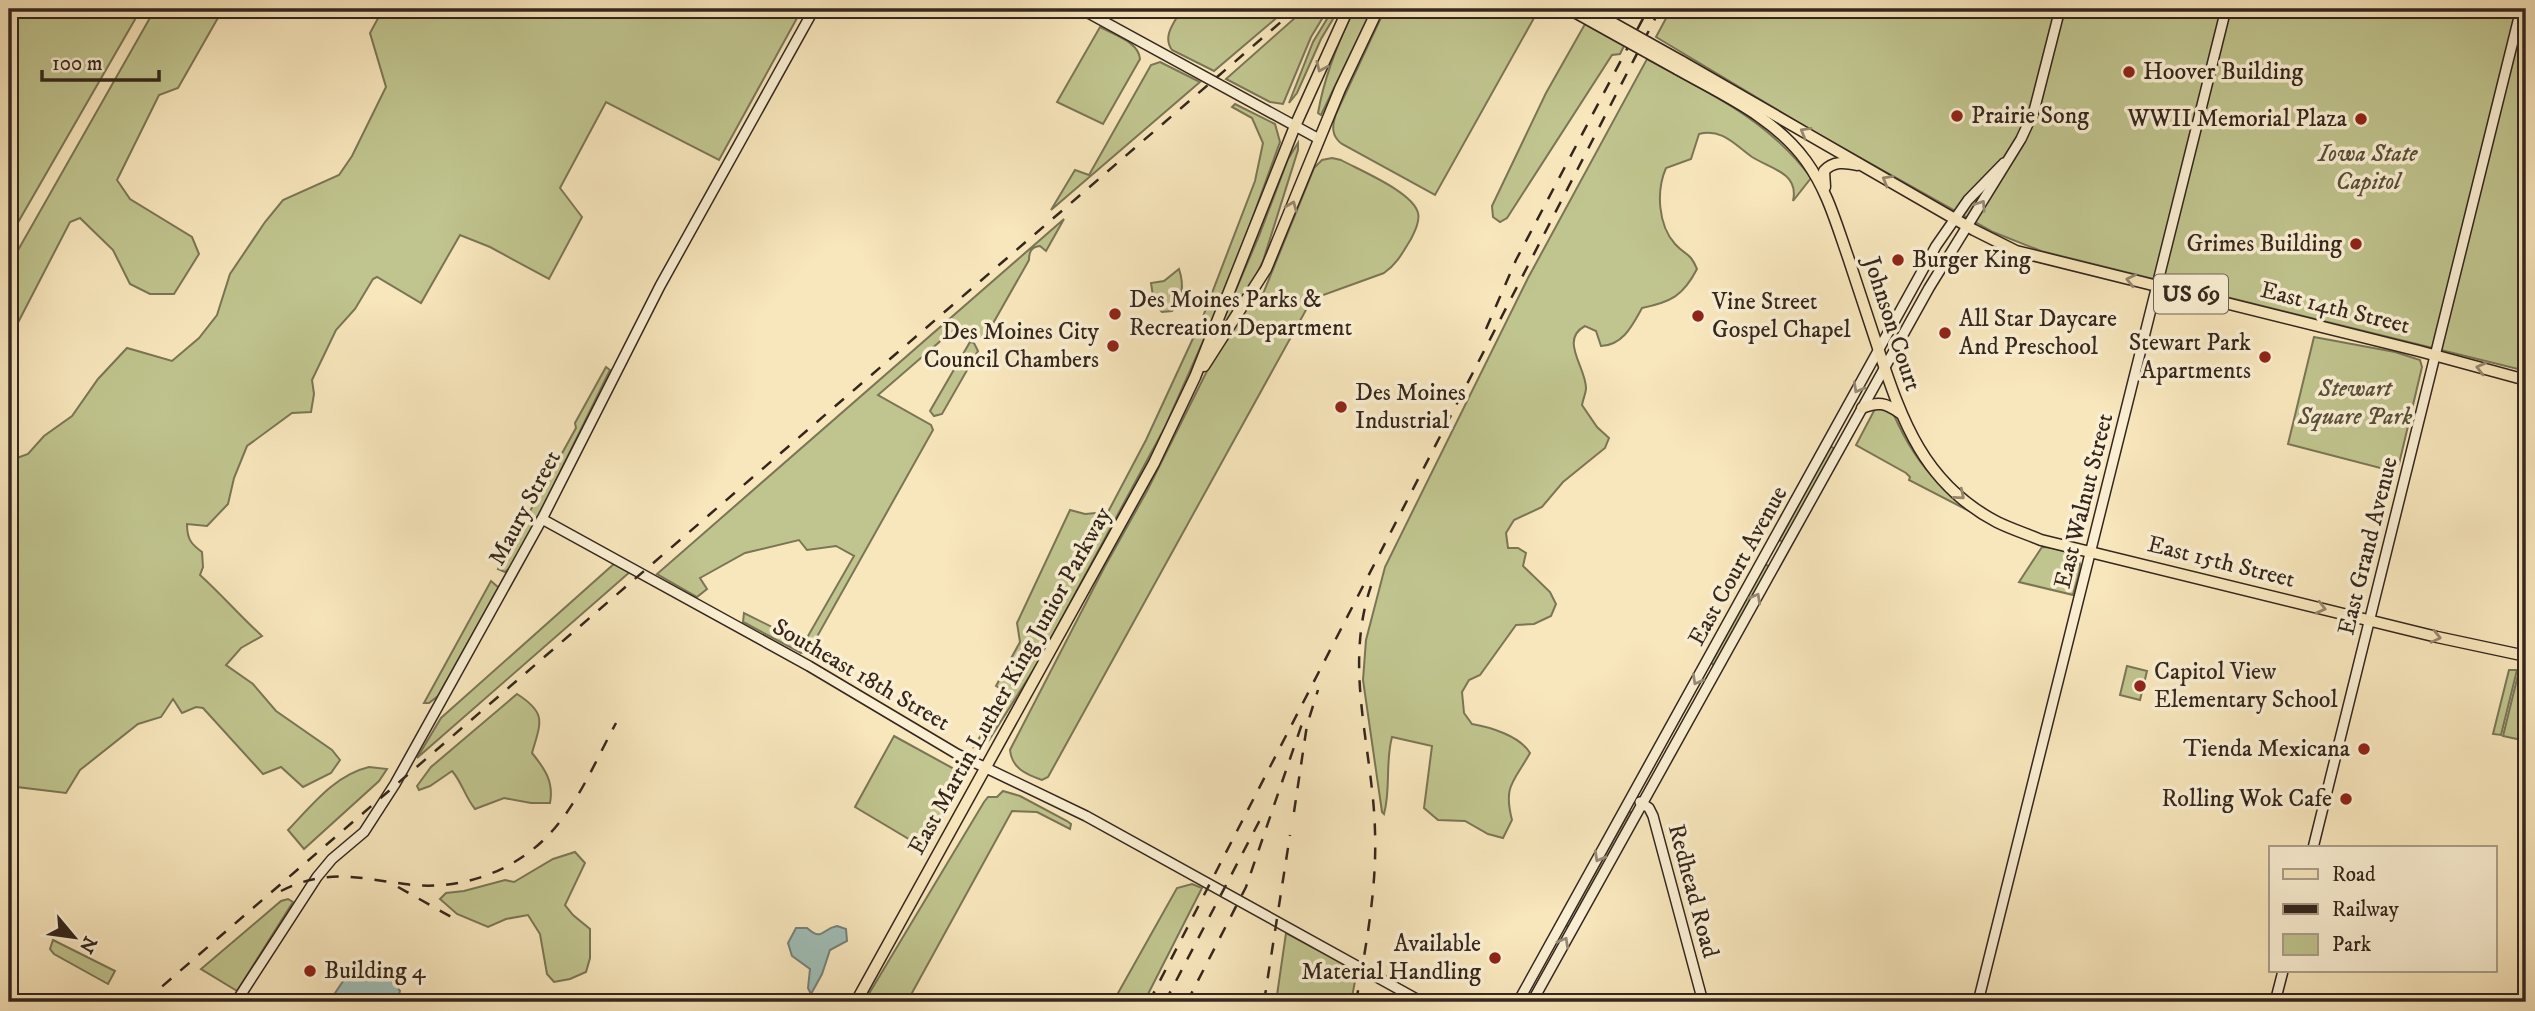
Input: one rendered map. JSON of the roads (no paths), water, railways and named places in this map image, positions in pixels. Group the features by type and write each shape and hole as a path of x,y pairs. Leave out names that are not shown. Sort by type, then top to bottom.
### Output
{"main road":[{"name":"East Martin Luther King Junior Parkway","path":"856,1002 1154,463 1195,377 1295,126 1348,9"},
{"name":"East Martin Luther King Junior Parkway","path":"1195,377 1216,349 1266,269 1319,139 1377,9"},
{"name":"US 69","path":"1569,9 1679,65 1864,167"},
{"name":"US 69","path":"1588,9 1778,130 1804,159 1826,194"},
{"path":"1826,194 1823,179 1824,171 1829,166 1847,162 1864,167"},
{"name":"East 14th Street","path":"1864,167 2000,244 2033,257 2526,380"},
{"name":"Johnson Court","path":"1826,194 1900,413 1920,453 1929,463"},
{"path":"1863,408 1880,403 1900,413"},
{"name":"East 15th Street","path":"1929,463 1951,488 1995,521 2042,540 2369,621 2526,656"}],"street":[{"name":"Maury Street","path":"236,1002 317,877 332,859 364,832 375,817 542,519 660,286 814,9"},
{"path":"1081,9 1319,139"},
{"name":"East Court Avenue","path":"1532,1002 1942,265 1994,186 2031,118 2060,9"},
{"name":"East Walnut Street","path":"1979,1002 2226,9"},
{"name":"East Grand Avenue","path":"2314,846 2521,9"},
{"name":"East Court Avenue","path":"1518,1002 1936,246 1954,218 1985,180 2008,159"},
{"name":"Southeast 18th Street","path":"542,519 809,666 957,754 1086,816 1422,1002"},
{"name":"Redhead Road","path":"1632,798 1649,808 1653,816 1703,1002"},
{"path":"2275,1002 2283,972"}],"water":[{"path":"837,926 846,929 847,941 830,950 822,974 811,994 808,988 810,969 792,956 788,943 796,928 807,928 819,934"},
{"path":"359,967 391,979 400,991 398,998 388,1002 329,1002 352,968"}],"railway":[{"path":"144,1002 1296,9"},
{"path":"1486,329 1516,260 1648,9"},
{"path":"1149,1002 1660,9"},
{"path":"1356,1002 1370,917 1375,853 1373,800 1359,678 1363,617 1371,586"},
{"path":"1294,812 1307,725 1318,690"},
{"path":"1187,1002 1246,887 1304,718"},
{"path":"281,891 313,879 328,877 426,886 446,885 467,881 506,867 540,844 554,829 580,792 616,723"},
{"path":"1165,1002 1262,816"},
{"path":"1264,1002 1290,835"},
{"path":"398,887 453,918"}],"place":[{"name":"Hoover Building","path":"2129,72"},
{"name":"Prairie Song","path":"1957,116"},
{"name":"WWII Memorial Plaza","path":"2361,119"},
{"name":"Grimes Building","path":"2356,244"},
{"name":"Burger King","path":"1898,260"},
{"name":"Des Moines Parks & Recreation Department","path":"1115,314"},
{"name":"Vine Street Gospel Chapel","path":"1698,316"},
{"name":"All Star Daycare And Preschool","path":"1945,333"},
{"name":"Des Moines City Council Chambers","path":"1113,346"},
{"name":"Stewart Park Apartments","path":"2265,357"},
{"name":"Des Moines Industrial","path":"1341,407"},
{"name":"Capitol View Elementary School","path":"2140,686"},
{"name":"Tienda Mexicana","path":"2364,749"},
{"name":"Rolling Wok Cafe","path":"2346,799"},
{"name":"Available Material Handling","path":"1495,958"},
{"name":"Building 4","path":"310,971"}],"park label":[{"name":"Iowa State Capitol","path":"2368,168"},
{"name":"Stewart Square Park","path":"2355,403"}]}
